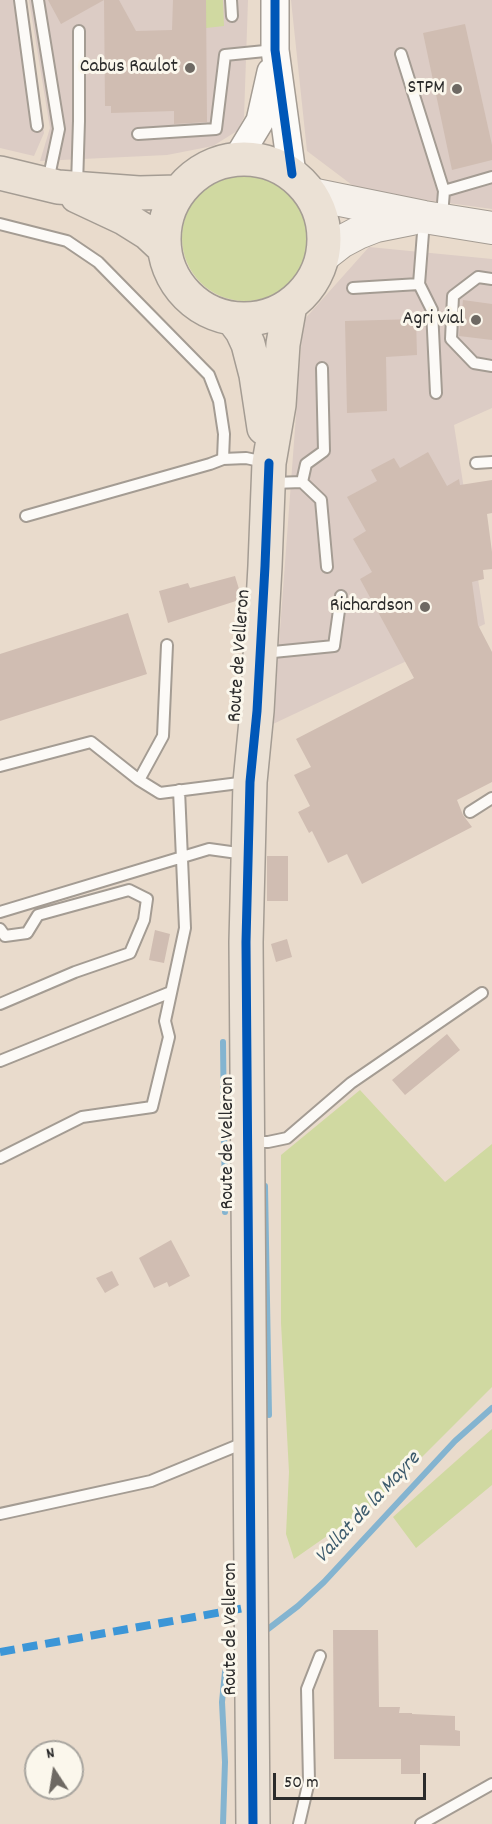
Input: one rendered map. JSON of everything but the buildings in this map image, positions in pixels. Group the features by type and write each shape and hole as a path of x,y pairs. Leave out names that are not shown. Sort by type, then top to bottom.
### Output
{"main road":[{"path":"237,159 256,159 275,164 301,184 319,208 325,240 323,256 316,275 305,291 290,305 273,314 253,319 233,319 212,313 193,302 178,287 168,268 163,247 164,228 169,209 178,192 194,175 214,164 237,159"},
{"path":"0,172 61,187 139,193 178,192"},
{"path":"301,184 436,209 492,228"},
{"path":"61,187 123,218 148,233 163,247"},
{"path":"323,256 341,242 367,229 436,209"},
{"name":"Route de Velleron","path":"253,1824 246,1143 248,854 250,782 265,566 268,473 279,405 283,344 290,305"},
{"name":"Route de Velleron","path":"233,319 242,330 248,344 256,375 268,473"}],"street":[{"path":"237,159 260,120 267,96 275,50 275,0"},
{"path":"275,50 301,184"}],"lane":[{"path":"20,0 37,126"},
{"path":"38,0 58,129 61,187"},
{"path":"231,0 232,16"},
{"path":"61,187 80,121 79,31"},
{"path":"138,134 216,129 225,55 275,50"},
{"path":"401,54 436,209 419,284 432,310 436,393"},
{"path":"436,209 492,177"},
{"path":"0,224 67,241 98,262 209,375 219,401 224,434 223,459"},
{"path":"492,279 478,277 453,296 452,339 474,363 492,366"},
{"path":"353,288 419,284"},
{"path":"302,482 306,464 324,451 322,369"},
{"path":"26,516 223,459 246,458 268,473 302,482 321,500 327,567"},
{"path":"476,463 492,462"},
{"path":"259,653 334,646 341,596"},
{"path":"140,780 163,736 167,645"},
{"path":"0,766 91,742 160,793 250,782"},
{"path":"0,1158 82,1117 152,1107 170,1037 165,1021 185,928 179,790"},
{"path":"470,812 492,798"},
{"path":"0,912 209,849 248,854"},
{"path":"0,929 5,936 27,933 38,915 129,890 147,899 144,920 130,953 75,972 0,1004"},
{"path":"0,1060 171,992"},
{"path":"246,1143 286,1138 351,1083 482,993"},
{"path":"0,1514 151,1481 249,1441"},
{"path":"299,1824 309,1781 307,1689 320,1656"},
{"path":"421,1824 492,1784"}],"shaded area":[{"path":"0,0 22,0 44,133 34,156 0,148"},
{"path":"29,0 248,0 244,117 237,131 213,146 167,155 40,161 50,128"},
{"path":"291,0 492,0 492,209 360,191 307,151"},
{"path":"369,247 492,259 492,408 454,425 485,624 273,724 303,321"}],"green space":[{"path":"206,0 223,0 224,26 206,28"},
{"path":"245,175 269,180 290,193 303,214 308,238 303,262 290,283 269,296 245,301 221,296 200,283 187,262 182,238 187,214 200,193 221,180"},
{"path":"360,1090 445,1182 492,1144 492,1387 380,1499 294,1559 286,1534 289,1472 281,1323 281,1155"},
{"path":"492,1429 492,1485 416,1548 393,1517"}],"waterway":[{"path":"223,1042 225,1212"},
{"path":"265,1186 269,1415"},
{"name":"Vallat de la Mayre","path":"268,1629 324,1582 455,1441 492,1408"},
{"name":"Vallat de la Mayre","path":"223,1824 225,1762 222,1702 225,1672 233,1656"}],"marked path":[{"path":"0,1652 250,1607"}],"cycle path":[{"path":"275,0 275,50 292,174"},
{"path":"253,1824 246,942 250,782 257,711 269,463"}],"place":[{"name":"Cabus Raulot","path":"190,68"},
{"name":"STPM","path":"457,89"},
{"name":"Agri vial","path":"476,320"},
{"name":"Richardson","path":"425,607"}]}
